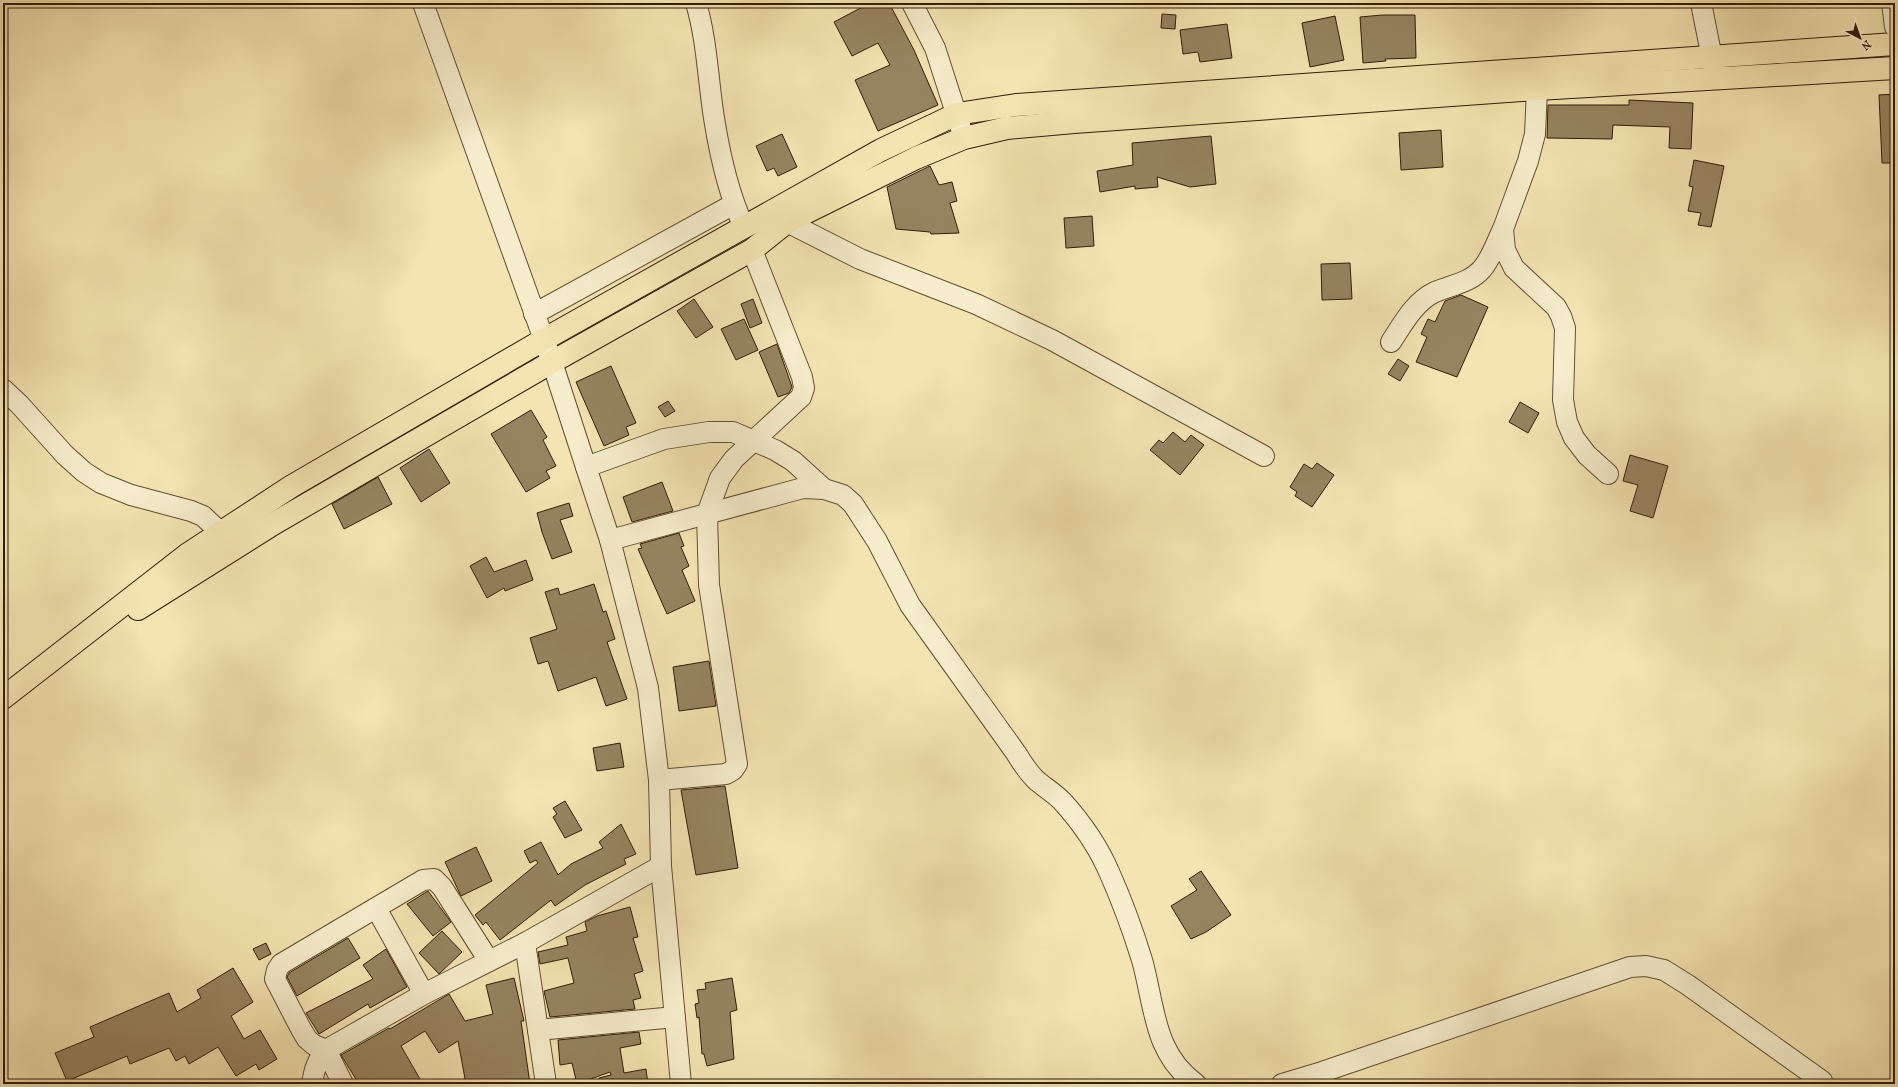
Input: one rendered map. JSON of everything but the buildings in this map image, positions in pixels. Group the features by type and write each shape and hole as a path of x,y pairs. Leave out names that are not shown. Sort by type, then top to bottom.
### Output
{"main road":[{"path":"226,540 292,486 544,340 881,150 957,114 1024,105 1895,44"},
{"path":"7,695 188,554 226,540 552,362 752,250 786,222 916,158 964,138 1007,128 1074,122 1537,89 1895,68"}],"street":[{"path":"423,3 552,362 610,540 648,688 659,780 661,866 681,1084"},
{"path":"696,3 706,46 714,119 724,170 734,204 744,227"},
{"path":"912,3 935,48 964,138"},
{"path":"1701,3 1710,57 1716,79"},
{"path":"1892,3 1895,27"},
{"path":"1391,342 1413,309 1425,298 1434,292 1460,284 1476,275 1483,268 1503,229 1528,162 1535,134 1537,89"},
{"path":"534,314 734,204"},
{"path":"786,222 860,259 976,304 1052,340 1264,456"},
{"path":"1503,229 1505,250 1514,268 1556,307 1561,316 1565,328 1563,400 1567,422 1574,438 1587,455 1608,474"},
{"path":"659,780 726,774 733,770 737,764 709,585 707,514 720,478 734,459 801,397 804,388 802,377 752,250"},
{"path":"3,389 19,404 65,456 84,472 101,483 131,495 191,511 203,516 226,540"},
{"path":"586,467 664,439 709,432 733,432 775,450 793,461 824,489"},
{"path":"610,540 803,488 824,489 843,495 853,504 877,541 910,605 1024,766 1036,780 1061,799 1075,816 1097,848 1110,874 1142,960 1155,1021 1162,1042 1171,1059 1188,1082"},
{"path":"312,1084 314,1071 319,1059 326,1050 424,994 525,943 661,866"},
{"path":"344,1084 326,1050 314,1045 301,1029 275,979 277,970 281,964 423,880 434,879 442,887 489,961"},
{"path":"376,908 424,994"},
{"path":"525,943 546,1084"},
{"path":"1282,1084 1322,1072 1630,967 1646,966 1664,970 1688,985 1822,1081"},
{"path":"538,1030 675,1017"}]}
